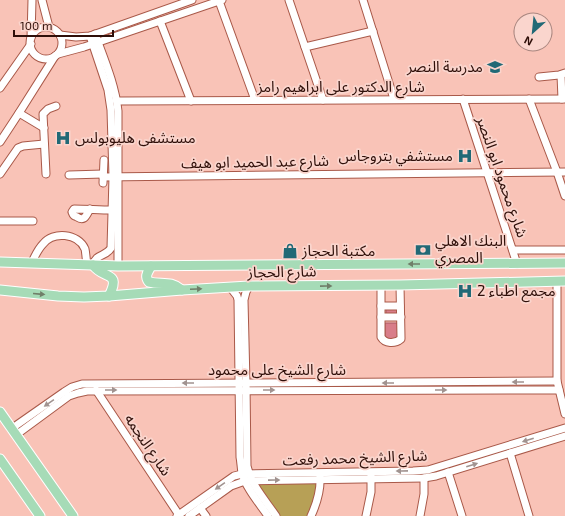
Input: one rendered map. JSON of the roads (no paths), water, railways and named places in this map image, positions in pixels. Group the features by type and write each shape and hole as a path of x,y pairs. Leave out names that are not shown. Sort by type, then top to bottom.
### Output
{"main road":[{"name":"شارع الحجاز","path":"0,262 118,266 565,263"},
{"path":"90,264 113,280 114,286 110,296"},
{"path":"151,266 146,275 149,282 172,284 182,290"},
{"name":"شارع الحجاز","path":"0,290 84,297 249,286 400,285 561,281"},
{"path":"0,412 73,516"},
{"path":"0,459 40,516"},
{"path":"64,503 64,516"}],"street":[{"path":"32,0 31,47 40,58 48,59 56,55 96,43 221,0 255,100"},
{"path":"42,0 49,27"},
{"path":"60,35 76,37 93,35 192,0"},
{"path":"289,0 323,100"},
{"path":"362,0 394,99"},
{"path":"160,21 191,100"},
{"path":"0,88 31,41 34,32 41,28 49,27 57,31 62,40 61,50 56,55 0,142"},
{"path":"305,47 373,31"},
{"path":"32,262 43,243 54,236 69,236 75,239 85,249 90,264 97,257 108,253 111,248 112,210 116,177 118,111 112,82 93,35"},
{"path":"96,43 110,100 112,120 116,177 118,266"},
{"path":"539,76 563,74 563,99"},
{"name":"شارع الدكتور على ابراهيم رامز","path":"116,101 463,98 563,99"},
{"name":"شارع محمود ابو النصر","path":"463,98 517,264"},
{"path":"529,99 561,172 565,196"},
{"path":"46,174 43,114 48,109 56,106"},
{"path":"19,114 44,128"},
{"path":"0,174 18,148 23,146 44,144"},
{"path":"104,160 104,178"},
{"name":"شارع عبد الحميد ابو هيف","path":"69,175 104,178 561,172"},
{"path":"90,209 112,210"},
{"path":"0,221 33,221"},
{"path":"513,250 565,250"},
{"path":"561,281 559,385 565,414"},
{"path":"381,285 382,339 386,342 396,342 401,339 400,285"},
{"path":"243,387 244,300 249,286"},
{"path":"230,287 237,296 238,300 246,457 245,473 250,491 268,516"},
{"path":"381,306 400,306"},
{"path":"381,317 401,317"},
{"name":"شارع الشيخ على محمود","path":"13,432 64,392 72,387 82,384 243,387"},
{"name":"شارع الشيخ على محمود","path":"13,432 70,396 96,390 243,387 559,385"},
{"name":"شارع النجمه","path":"96,390 178,515"},
{"name":"شارع الشيخ محمد رفعت","path":"189,516 232,486 248,481 320,476 371,475 428,470 565,428"},
{"name":"شارع الشيخ محمد رفعت","path":"371,475 424,478 436,476 565,436"},
{"path":"510,453 528,516"},
{"path":"448,472 462,516"},
{"name":"شارع الشيخ محمد رفعت","path":"178,515 234,476 245,473 320,476"},
{"path":"366,516 369,505 371,475"},
{"path":"311,516 318,499 320,476"},
{"path":"420,516 424,494 424,478"},
{"path":"248,481 276,516"},
{"path":"200,508 206,516"}],"place":[{"name":"مدرسة النصر","path":"495,67"},
{"name":"مستشفى هليوبولس","path":"63,138"},
{"name":"مستشفي بتروجاس","path":"465,156"},
{"name":"البنك الاهلي المصري","path":"423,250"},
{"name":"مكتبة الحجاز","path":"290,251"},
{"name":"مجمع اطباء 2","path":"465,291"}]}
